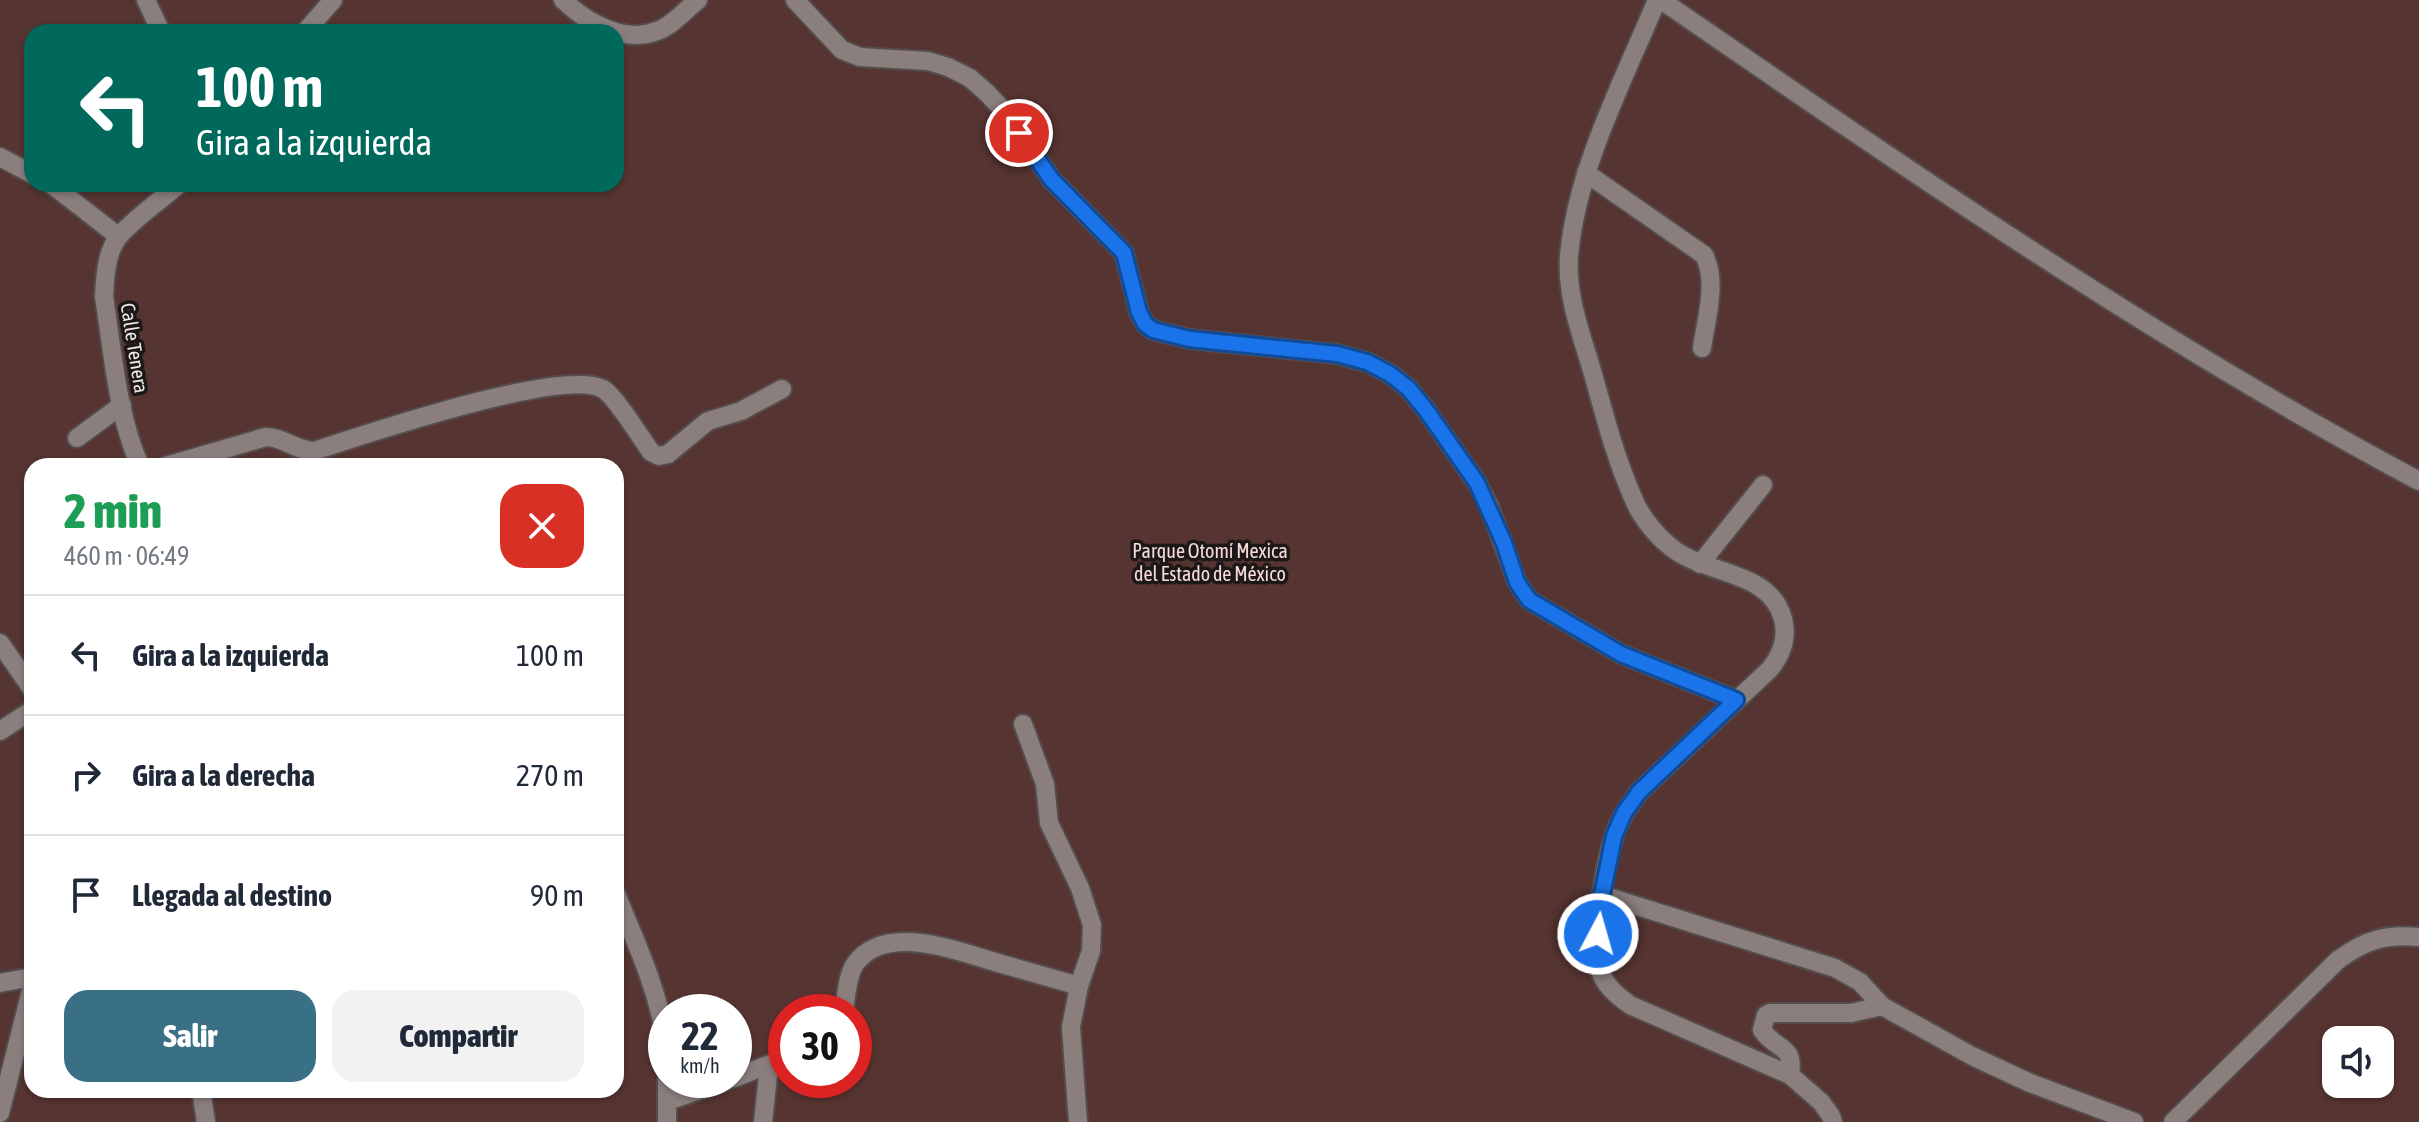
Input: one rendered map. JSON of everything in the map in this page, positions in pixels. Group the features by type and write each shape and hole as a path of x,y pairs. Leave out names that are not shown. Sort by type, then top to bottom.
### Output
{"street":[{"path":"146,0 157,24"},
{"path":"312,24 333,0"},
{"path":"563,0 580,16 595,24"},
{"path":"624,33 640,35 658,31 698,0"},
{"path":"795,0 842,50 852,55 928,61 970,78 987,93 1005,112 1052,180 1124,253 1139,312 1145,324 1153,330 1189,339 1337,354 1367,362 1390,374 1409,389 1426,410 1477,483 1504,543 1517,582 1529,600 1621,654 1736,700"},
{"path":"1833,1122 1821,1102 1790,1075 1630,1005 1614,993 1602,977 1598,965 1602,895 1614,836 1624,813 1639,792 1779,658 1784,644 1785,626 1780,607 1766,590 1700,564 1675,550 1657,535 1638,509 1612,444 1572,302 1569,280 1572,234 1586,173 1659,0 1913,174 2092,290 2271,401 2419,481"},
{"path":"0,157 24,170"},
{"path":"1586,173 1704,255 1709,263 1711,285 1702,348"},
{"path":"61,192 118,236 170,192"},
{"name":"Calle Tenera","path":"118,236 108,265 104,297 122,405 137,458"},
{"path":"194,458 266,437 275,437 296,448 314,451 480,401 572,384 596,386 607,392 651,452 659,456 668,454 708,421 741,411 782,389"},
{"path":"77,438 122,405"},
{"path":"1700,564 1763,485"},
{"path":"0,643 24,676"},
{"path":"0,731 24,715"},
{"path":"1023,724 1045,784 1049,823 1080,888 1092,925 1091,951 1079,986 1071,1027 1078,1122"},
{"path":"1602,895 1835,968 1860,982 1882,1006 2004,1072 2134,1122"},
{"path":"624,914 655,994"},
{"path":"2173,1122 2338,960 2358,945 2380,938 2400,935 2419,937"},
{"path":"847,994 856,962 877,948 898,943 933,944 1079,986"},
{"path":"0,983 24,978"},
{"path":"1790,1075 1790,1055 1762,1030 1766,1015 1851,1013 1882,1006"},
{"path":"0,1113 24,1018"},
{"path":"202,1098 206,1122"},
{"path":"667,1122 668,1098"},
{"path":"668,1101 677,1098"},
{"path":"763,1122 769,1098"}],"green space":[{"name":"Parque Otomí Mexica del Estado de México","path":"0,0 2419,0 2419,1122 0,1122"}],"route":[{"path":"1019,133 1052,180 1124,253 1145,324 1153,330 1189,339 1337,354 1367,362 1390,374 1409,389 1426,410 1477,483 1504,543 1517,582 1529,600 1621,654 1736,700 1639,792 1624,813 1614,836 1598,934"}]}
